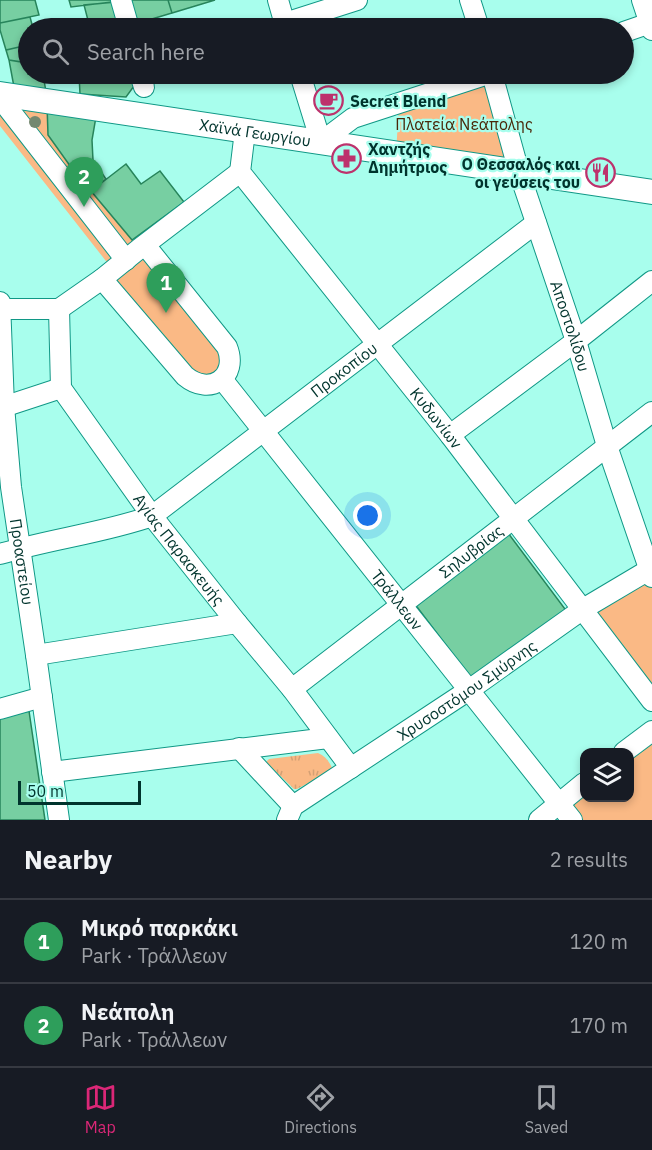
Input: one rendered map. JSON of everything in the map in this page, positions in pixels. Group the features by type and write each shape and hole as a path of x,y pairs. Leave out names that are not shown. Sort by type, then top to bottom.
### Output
{"main road":[{"name":"Χαϊνά Γεωργίου","path":"0,96 652,192"}],"street":[{"path":"121,0 126,18"},
{"path":"278,0 284,18"},
{"path":"308,18 357,0"},
{"path":"470,0 476,18"},
{"path":"634,30 651,27 645,1"},
{"path":"303,84 321,142 353,118 459,84"},
{"name":"Αποστολίδου","path":"493,84 519,172 576,341 607,446 651,572"},
{"path":"0,96 126,260"},
{"path":"0,309 58,309 102,279 240,172 245,131"},
{"name":"Κυδωνίων","path":"240,172 450,435 652,701"},
{"path":"624,190 628,199 652,202"},
{"name":"Προκοπίου","path":"152,516 536,223"},
{"path":"102,279 191,382 207,386 222,379 228,372 230,363 227,347 145,245"},
{"path":"450,435 652,281"},
{"name":"Προαστείου","path":"0,302 6,486 20,548 58,820"},
{"path":"2,407 61,388 58,309"},
{"name":"Τράλλεων","path":"222,379 572,820"},
{"name":"Αγίας Παρασκευής","path":"61,388 152,516 292,689 351,768"},
{"name":"Σηλυβρίας","path":"292,689 652,412"},
{"path":"0,554 132,523 152,516"},
{"name":"Χρυσοστόμου Σμύρνης","path":"290,813 351,768 469,690 583,609 651,572"},
{"path":"36,655 237,623"},
{"path":"0,709 42,697"},
{"path":"630,748 652,731"},
{"path":"52,772 328,738"},
{"path":"239,748 290,813"},
{"path":"538,820 580,787"}],"green space":[{"name":"Πλατεία Νεάπολης","path":"457,84 491,84 519,172 396,154 399,103"},
{"path":"0,94 47,101 48,135 73,170 230,355 207,386 102,279 113,270 0,126"},
{"path":"652,577 652,701 583,609"},
{"path":"652,731 652,820 572,820 559,803 580,786 580,802 634,802 634,748"},
{"path":"318,753 328,761 332,768 331,771 297,789 294,789 266,762 269,759"}],"building":[{"path":"0,0 35,0 39,15 0,23"},
{"path":"69,0 111,0 112,2 71,7"},
{"path":"128,0 168,0 172,13 155,18 133,18"},
{"path":"168,0 215,0 172,13"},
{"path":"116,2 120,18 87,18 84,5"},
{"path":"18,19 18,47 6,50 0,23"},
{"path":"18,47 18,61 9,60 6,50"},
{"path":"9,60 18,61 18,84 45,84 46,92 14,87"},
{"path":"80,84 136,84 126,97 80,94"},
{"path":"47,104 97,111 92,140 93,160 73,170 48,135"},
{"path":"93,160 106,179 91,191 73,170"},
{"path":"126,164 141,184 160,171 184,202 132,240 91,191"},
{"path":"508,533 568,613 473,681 414,603"},
{"path":"29,711 45,820 0,820 0,718"}],"place":[{"name":"Secret Blend","path":"329,101"},
{"name":"Χαντζής Δημήτριος","path":"347,158"},
{"name":"Ο Θεσσαλός και οι γεύσεις του","path":"601,173"},
{"name":"Νεάπολη","path":"84,207"},
{"name":"Μικρό παρκάκι","path":"166,313"}]}
